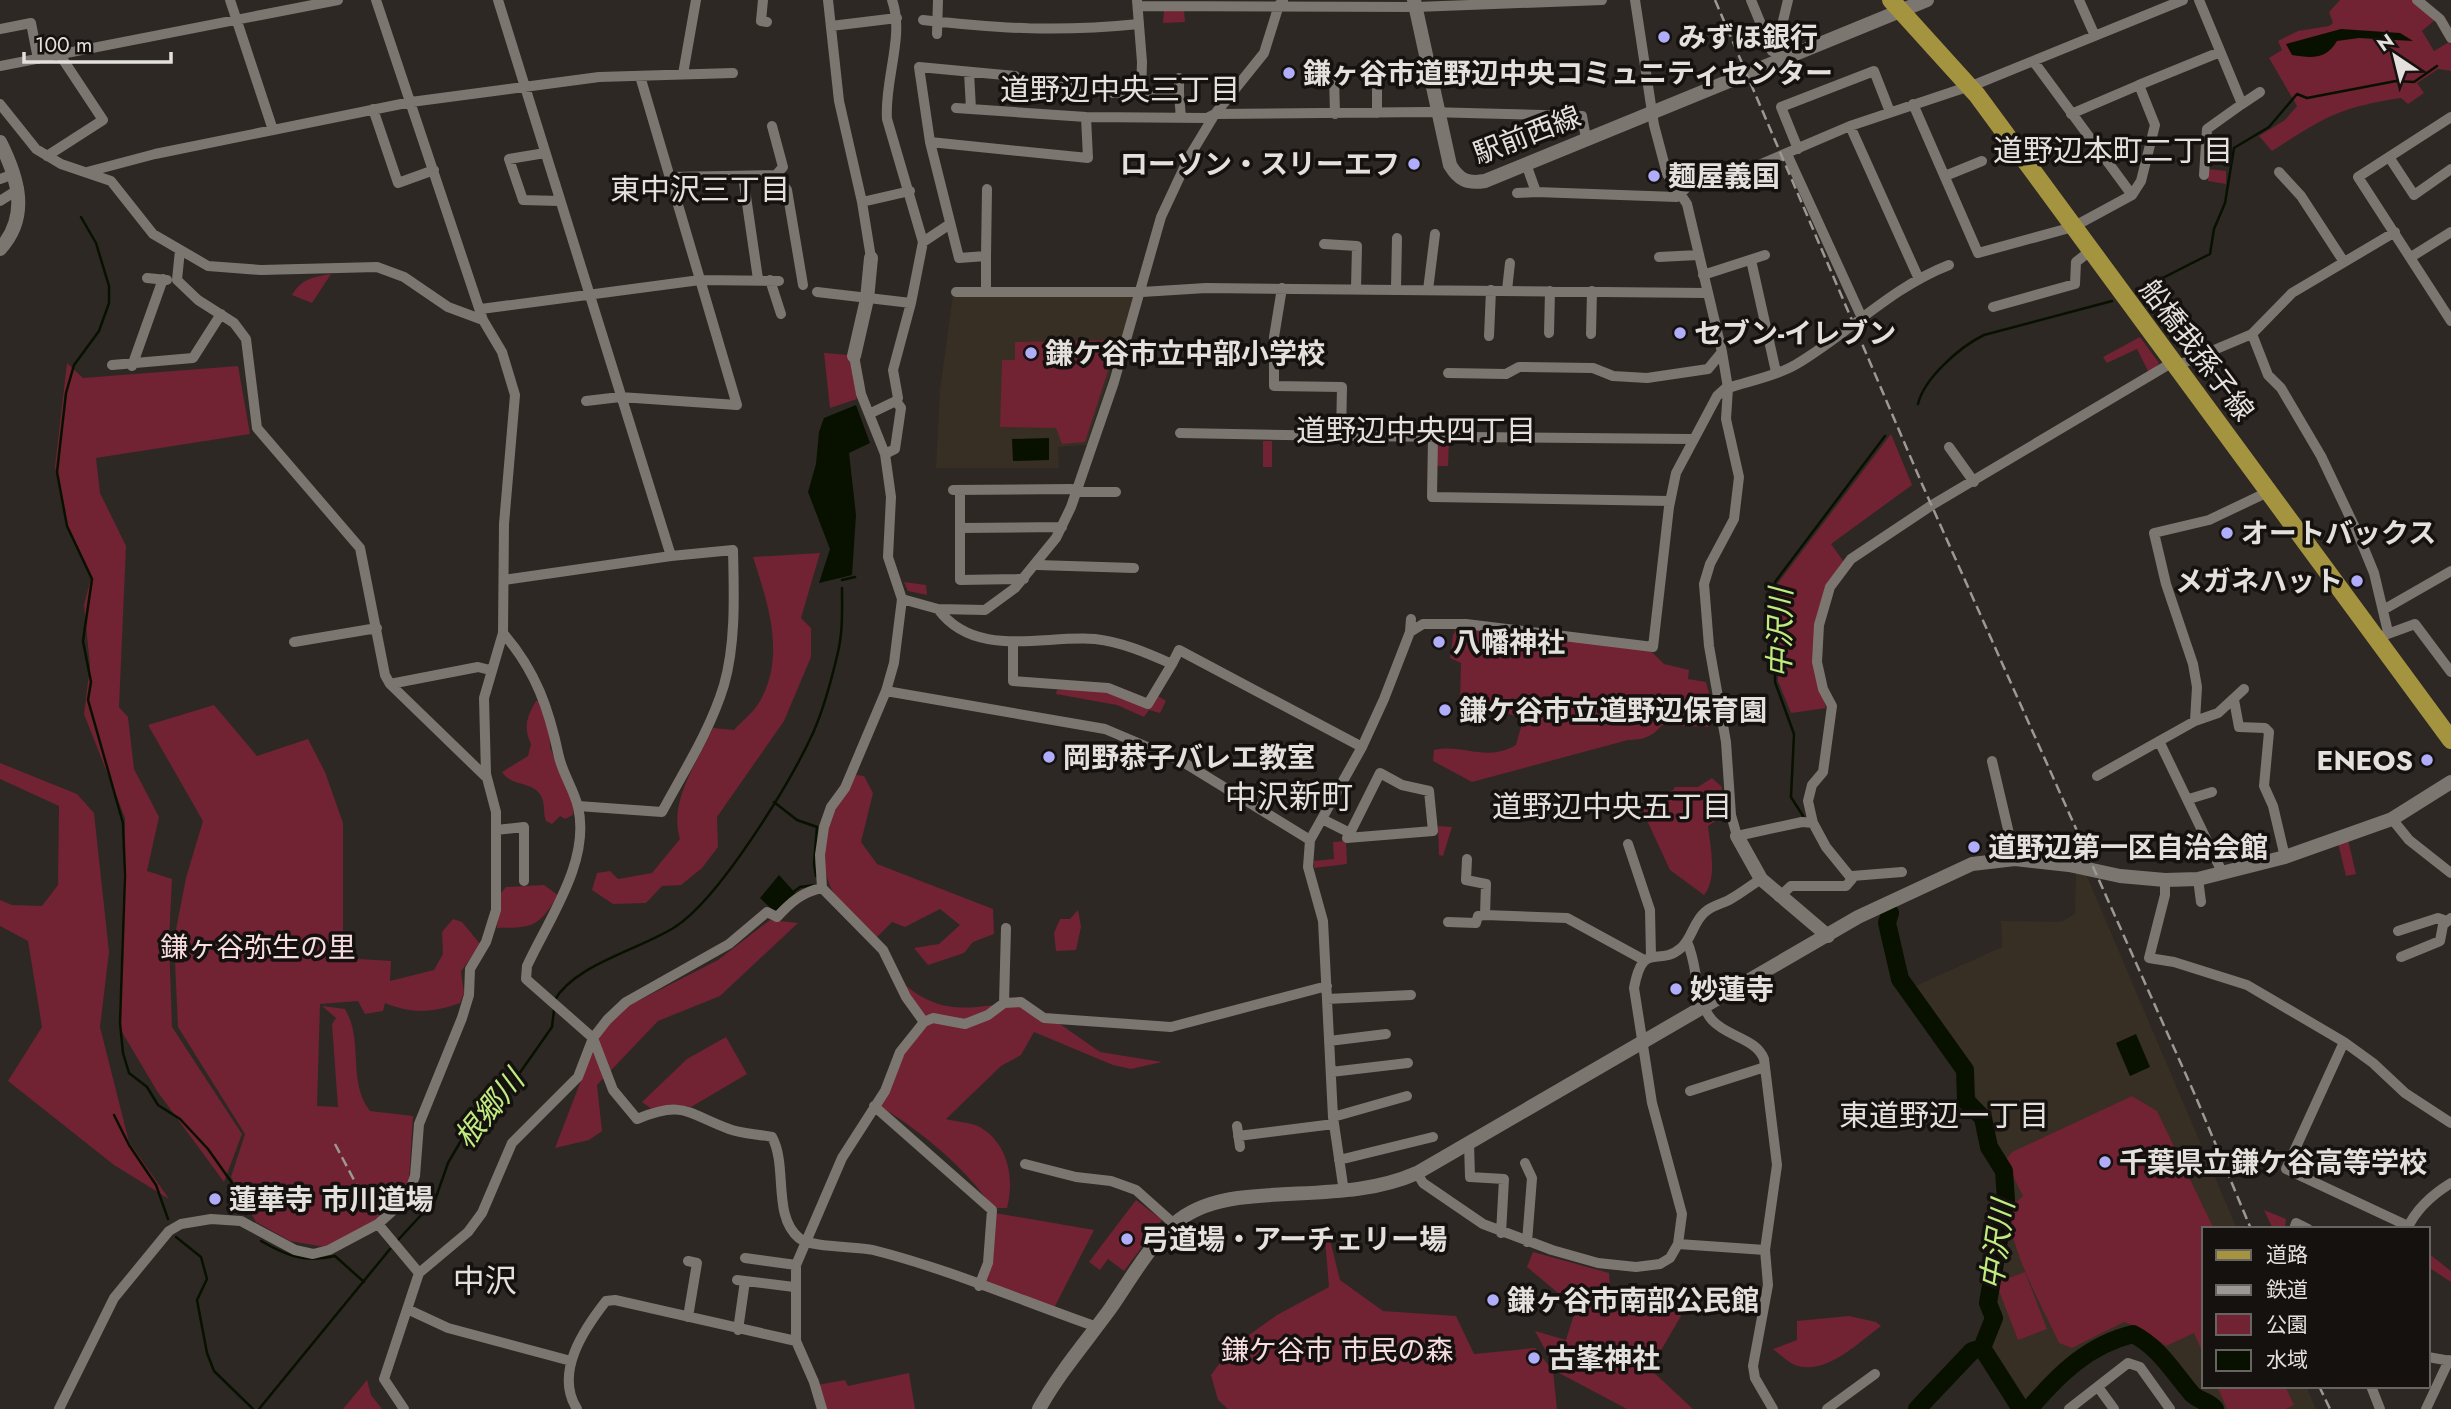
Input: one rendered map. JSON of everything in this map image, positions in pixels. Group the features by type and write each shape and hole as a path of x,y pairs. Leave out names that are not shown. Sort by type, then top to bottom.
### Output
{"main road":[{"name":"船橋我孫子線","path":"1896,5 1970,86 2270,492 2382,635 2451,740"}],"street":[{"path":"230,0 273,130"},
{"path":"0,66 338,0"},
{"path":"59,1409 114,1298 169,1231 181,1224 211,1219 241,1221 295,1250 313,1254 330,1250 378,1224 407,1198 415,1176 419,1124 462,1018 469,995 470,969 486,942 496,910 496,812 487,778 484,698 503,633 503,524 515,395 502,352 482,314 376,0"},
{"path":"498,0 671,556"},
{"path":"683,74 696,0"},
{"path":"763,0 761,21 767,22"},
{"path":"828,0 839,101 862,202 871,258 867,299 854,356 861,394 871,413 885,454 891,497 888,557 902,599 894,663 886,691 845,788 831,807 824,827 820,855 822,888 883,950 906,997 924,1021"},
{"path":"885,454 895,449 901,408 896,401 893,370 911,303 923,242 887,118 886,100 897,18 892,0"},
{"path":"937,34 938,0"},
{"path":"1141,93 1138,3 1415,4 1602,0"},
{"path":"1634,0 1652,112 1667,174 1687,204 1723,352 1728,387 1726,419 1739,477 1736,509 1704,584 1709,646 1726,742 1731,815 1737,836 1761,879 1828,936"},
{"path":"1751,0 1773,51 1784,58 1787,45 1782,24 1788,0"},
{"name":"駅前西線","path":"1415,4 1450,165 1457,177 1470,183 1485,181 1784,58 1896,5 1927,0"},
{"path":"2079,0 2095,36"},
{"path":"1517,193 1677,197 1687,187 1740,173 1850,126 2034,62 2183,0"},
{"path":"2199,0 2242,104"},
{"path":"2417,0 2440,19 2451,38"},
{"path":"902,599 938,609 985,610 1003,599 1037,565 1062,527 1142,292 1161,217 1189,157 1215,114 1264,52 1281,2"},
{"path":"831,26 897,18"},
{"path":"923,20 972,31 1060,30 1139,24"},
{"path":"0,29 31,23 38,60"},
{"path":"2071,114 2220,52"},
{"path":"47,156 103,120 60,55"},
{"path":"2034,62 2132,195"},
{"path":"986,256 959,258 930,142 919,67 1015,76 1024,85 1179,94"},
{"path":"1798,149 1781,107 1874,71 1889,112"},
{"path":"969,72 971,109"},
{"path":"87,172 129,160 411,102 640,76 733,73"},
{"path":"1377,74 1377,113"},
{"path":"586,401 620,397 737,405 640,76"},
{"path":"1334,76 1335,114"},
{"path":"1179,78 1181,118"},
{"path":"1913,104 1978,253 2073,227 2132,195 2141,181 2155,125 2139,85"},
{"path":"2204,175 2207,129 2260,92"},
{"path":"0,104 28,142 47,156 111,181 153,234 208,266 225,269 377,267 404,277 448,307 482,314 588,295 700,280 758,279 775,281 781,314"},
{"path":"956,108 1086,117 1207,118 1215,114 1377,113 1586,116 1586,138"},
{"path":"373,109 398,183 434,170"},
{"path":"930,142 1088,158 1086,117"},
{"path":"2451,117 2358,177 2451,321"},
{"path":"669,177 776,175 783,167 772,126"},
{"path":"1850,126 1918,277"},
{"path":"0,142 7,176 19,189 16,224 0,249"},
{"path":"545,153 509,159 523,200 559,201"},
{"path":"1787,154 1862,318"},
{"path":"2389,157 2414,195 2451,169"},
{"path":"1945,176 1982,161"},
{"path":"1526,164 1536,192"},
{"path":"2279,172 2301,196 2344,262"},
{"path":"776,175 787,191 803,285"},
{"path":"743,176 758,279"},
{"path":"0,201 19,189"},
{"path":"986,292 987,189"},
{"path":"862,202 910,191"},
{"path":"923,242 950,224"},
{"path":"1853,876 1826,847 1813,823 1808,801 1812,786 1823,772 1832,706 1823,689 1817,662 1819,625 1830,587 1851,559 1932,505 1974,482 2059,428 2174,364 2252,334 2292,293 2395,232"},
{"path":"2411,257 2451,232"},
{"path":"1428,289 1435,234"},
{"path":"1396,288 1397,238"},
{"path":"1324,244 1357,246 1356,288"},
{"path":"177,280 180,250"},
{"path":"1993,307 2075,284 2076,262 2090,251"},
{"path":"1659,257 1698,255"},
{"path":"1703,275 1765,255"},
{"path":"1751,260 1776,372"},
{"path":"1507,290 1510,262"},
{"path":"1410,632 1423,625 1466,624 1653,647 1670,501 1676,473 1717,396 1728,387 1792,367 1918,277 1948,265"},
{"path":"147,278 177,280 198,300 234,323 246,339 257,428 360,548 385,675 390,684 487,778"},
{"path":"132,366 163,279"},
{"path":"1282,288 1274,337 1274,386 1342,387 1341,436"},
{"path":"956,292 1396,288 1707,293"},
{"path":"1489,336 1491,290"},
{"path":"1549,333 1550,291"},
{"path":"1591,334 1592,291"},
{"path":"817,292 911,303"},
{"path":"112,365 132,366 193,358 221,314"},
{"path":"2252,334 2268,375 2281,388 2321,456 2358,534 2374,573 2383,610 2382,635 2415,624 2451,673"},
{"path":"1448,373 1506,374 1519,368 1593,368 1613,376 1647,378 1707,369 1723,352"},
{"path":"871,413 896,401"},
{"path":"1180,433 1692,439"},
{"path":"1433,438 1432,498 1670,501"},
{"path":"1949,447 1974,482"},
{"path":"1024,579 960,580 960,528 956,490 1116,492"},
{"path":"2195,721 2197,687 2193,664 2166,584 2154,533 2209,520 2270,492"},
{"path":"960,528 1062,527"},
{"path":"504,580 671,556 733,550 730,655 724,684 713,715 662,812 578,806"},
{"path":"1037,565 1130,571"},
{"path":"2383,610 2451,571"},
{"path":"938,609 956,629 969,635 1013,643 1093,639 1116,643 1172,664"},
{"path":"1344,1192 1333,1121 1322,915 1308,867 1310,840 1362,747 1410,632 1411,619"},
{"path":"294,642 377,628"},
{"path":"503,633 527,664 543,692 560,762 578,806 580,830 569,882 524,974 532,987 593,1038 612,1090 637,1119 670,1108 687,1110 730,1129 772,1137 780,1151 785,1211 790,1227 804,1241 869,1249 937,1268 979,1286 1097,1327"},
{"path":"1013,643 1013,681 1108,688 1148,704 1179,650 1362,747"},
{"path":"390,684 478,667 490,670"},
{"path":"2096,776 2195,721 2218,713 2244,689"},
{"path":"886,691 945,704 1105,729 1183,762 1310,840"},
{"path":"2234,700 2239,726 2265,728 2269,732 2264,786 2273,806 2285,857"},
{"path":"2160,741 2222,874"},
{"path":"1992,761 2015,859"},
{"path":"1380,774 1402,785 1429,791 1433,831 1347,838 1350,833 1380,774"},
{"path":"1039,1409 1059,1376 1159,1240 1174,1224 1206,1205 1238,1198 1344,1192 1392,1184 1417,1173 1858,917 1953,871 1972,864 2015,859 2165,880 2197,879 2285,857 2392,820 2451,782"},
{"path":"2189,799 2212,792"},
{"path":"1322,819 1350,833"},
{"path":"2392,820 2428,857 2451,873"},
{"path":"1737,836 1802,822 1813,823"},
{"path":"495,830 524,827 524,881"},
{"path":"2214,854 2250,838"},
{"path":"1628,844 1650,910 1648,958"},
{"path":"1467,859 1463,880 1486,884 1485,915"},
{"path":"1853,876 1902,872"},
{"path":"1779,897 1791,886 1846,886 1851,884 1853,876"},
{"path":"1417,1173 1423,1183 1483,1224 1501,1233 1598,1263 1636,1267 1660,1264 1670,1258 1678,1244 1680,1203 1651,1103 1644,1041 1634,988 1637,970 1648,958 1675,952 1687,942 1691,930 1706,910 1731,899 1761,879"},
{"path":"2197,879 2201,902"},
{"path":"2165,880 2165,895 2149,958 2174,962 2246,985 2344,1042 2373,1063 2405,1093 2451,1123"},
{"path":"404,1409 384,1379 419,1272 468,1231 482,1213 512,1143 578,1077 593,1038 607,1020 626,1002 729,944 767,912 777,917 793,899 822,888"},
{"path":"1448,922 1476,923 1479,916 1485,915 1567,918 1648,958"},
{"path":"2398,931 2438,918 2449,920"},
{"path":"2401,957 2440,941 2443,925 2449,920"},
{"path":"1004,1003 1006,928"},
{"path":"1687,942 1695,961 1697,990 1704,1006 1723,1029 1761,1050 1765,1067 1777,1164 1765,1250 1768,1285 1753,1366 1755,1378 1773,1409"},
{"path":"822,1409 814,1382 796,1341 796,1265 842,1157 885,1091 900,1052 924,1021 933,1018 965,1024 988,1015 1004,1003 1021,1002 1044,1018 1171,1027 1327,986"},
{"path":"1327,999 1411,995"},
{"path":"1329,1041 1386,1034"},
{"path":"2344,1042 2286,1169 2408,1227 2437,1192 2451,1183"},
{"path":"1331,1072 1408,1063"},
{"path":"1690,1091 1765,1067"},
{"path":"1238,1136 1333,1121 1407,1096"},
{"path":"874,1107 992,1210 988,1263 979,1286"},
{"path":"1339,1160 1433,1137"},
{"path":"1469,1143 1470,1177 1504,1179 1501,1233"},
{"path":"1525,1163 1532,1178 1527,1241"},
{"path":"1025,1164 1076,1177 1111,1181 1136,1190 1174,1224"},
{"path":"378,1224 419,1272"},
{"path":"1678,1244 1765,1250"},
{"path":"745,1258 796,1265"},
{"path":"688,1261 697,1263 688,1317"},
{"path":"738,1330 741,1280 794,1287"},
{"path":"577,1409 569,1393 571,1361 589,1324 606,1301 615,1300 796,1341"},
{"path":"407,1309 448,1328 571,1361"},
{"path":"2426,1409 2450,1361 2430,1357"},
{"path":"2069,1409 2127,1363 2140,1367 2170,1409"},
{"path":"1827,1409 1875,1374"},
{"path":"2098,1387 2114,1409"},
{"path":"2372,1388 2380,1409"}],"shaded area":[{"name":"鎌ケ谷市立中部小学校","path":"953,295 1130,295 1135,298 1086,445 1058,447 1059,468 936,468 940,390"},
{"name":"千葉県立鎌ケ谷高等学校","path":"2076,872 2086,874 2236,1227 2202,1227 2202,1388 2307,1388 2316,1409 2218,1409 2212,1401 2195,1394 2163,1353 2149,1340 2136,1336 2106,1347 2057,1382 2032,1409 1992,1346 2001,1319 1994,1289 2012,1190 1963,1063 1943,1029 1911,988 2002,947 2001,921 2061,922 2075,914"}],"green space":[{"path":"2340,0 2413,0 2436,19 2422,31 2434,51 2449,42 2451,45 2451,71 2438,69 2417,83 2424,93 2408,104 2401,98 2347,110 2319,122 2272,151 2259,136 2285,120 2297,106 2269,58 2282,50 2278,41 2298,31 2333,23 2329,12"},
{"path":"1184,10 1185,22 1163,23 1164,11"},
{"path":"2208,169 2226,171 2226,184 2208,181"},
{"path":"331,274 312,303 292,295 299,285 308,280"},
{"path":"2140,337 2159,363 2150,375 2137,349 2107,363 2103,357"},
{"path":"1118,340 1085,442 1062,444 1056,428 1000,427 1002,360 1015,360 1015,342"},
{"path":"824,353 849,355 857,399 830,408"},
{"path":"67,363 83,378 238,366 250,434 96,458 100,493 126,546 119,707 128,717 134,769 159,817 147,871 172,879 169,941 172,1027 242,1134 224,1182 157,1091 119,1027 125,818 84,714 90,666 84,605 91,578 66,525 55,467"},
{"path":"1891,434 1912,485 1831,544 1844,562 1824,593 1816,674 1826,708 1791,713 1778,681 1778,583"},
{"path":"1263,441 1272,441 1272,467 1263,467"},
{"path":"1438,441 1449,441 1448,466 1435,466"},
{"path":"820,553 801,618 811,628 811,657 784,721 717,817 718,847 702,868 681,885 662,886 646,903 613,904 592,890 597,873 610,871 618,879 652,873 680,839 677,824 681,796 713,728 734,730 757,705 768,684 772,666 772,629 753,557"},
{"path":"904,582 926,585 927,595 908,591"},
{"path":"1459,626 1650,650 1664,664 1689,670 1688,679 1706,682 1711,700 1708,727 1662,725 1643,738 1472,782 1433,761 1434,750 1455,749 1484,753 1505,750 1516,745 1521,727 1516,716 1460,701 1461,663 1450,658 1453,635"},
{"path":"1057,690 1105,690 1150,708 1158,696 1166,701 1160,713 1149,710 1144,717 1117,705 1056,694"},
{"path":"543,700 550,747 573,804 573,815 565,819 560,816 552,824 546,821 539,793 529,786 511,780 502,772 528,756 531,744 527,733 528,717 536,701"},
{"name":"鎌ヶ谷弥生の里","path":"214,705 257,756 308,739 325,772 343,823 343,958 391,961 390,981 434,970 443,954 442,932 453,919 462,922 481,945 461,971 464,993 460,1003 422,1011 385,1003 383,1011 365,1014 358,1001 320,1004 317,1106 338,1107 332,1024 336,1018 322,1006 345,1009 351,1021 359,1087 370,1111 413,1116 409,1180 403,1198 381,1219 325,1247 290,1241 256,1222 231,1177 245,1134 178,1027 174,940 186,878 203,821 148,725"},
{"path":"0,763 77,794 94,813 109,952 100,1027 129,1142 169,1199 114,1165 8,1081 42,1027 28,941 0,926 0,900 12,905 42,906 58,885 59,806 0,779"},
{"path":"849,774 864,776 873,793 861,842 877,864 993,909 994,934 973,942 964,953 928,965 914,948 939,944 960,925 940,909 905,927 892,922 877,937 844,906 829,882 824,850 828,815 841,785"},
{"path":"1712,778 1722,787 1721,817 1708,826 1712,871 1704,895 1670,870 1644,814 1643,804 1651,799 1665,801 1675,787 1698,787"},
{"path":"1438,826 1452,827 1443,856 1439,855"},
{"path":"2348,840 2356,874 2346,876 2338,843"},
{"path":"1346,841 1347,864 1314,868 1314,861 1334,859 1333,842"},
{"path":"544,885 558,895 540,920 527,926 497,928 500,894 506,887"},
{"path":"1078,910 1081,927 1076,950 1056,951 1054,933 1060,919 1070,919"},
{"path":"770,920 798,923 720,996 658,1021 597,1085 602,1131 589,1140 555,1148 597,1039 608,1023 628,1006 718,960"},
{"path":"903,983 917,994 946,1006 975,1007 1024,999 1100,1052 1162,1062 1131,1069 1113,1065 1034,1032 1021,1055 1001,1066 946,1119 978,1126 996,1141 1002,1151 1009,1173 1009,1197 1007,1208 993,1208 969,1178 942,1151 880,1106 907,1047 925,1024"},
{"path":"726,1037 747,1074 691,1107 671,1105 653,1110 642,1102 687,1059"},
{"path":"2132,1096 2157,1111 2213,1227 2202,1227 2202,1351 2194,1333 2166,1346 2142,1329 2124,1322 2072,1348 2059,1343 2028,1278 2011,1226 2012,1208 2023,1196 2005,1160 2012,1152"},
{"name":"弓道場・アーチェリー場","path":"1136,1200 1162,1220 1124,1271 1108,1259 1100,1270 1089,1262"},
{"path":"2264,1210 2286,1219 2285,1227 2272,1227"},
{"path":"995,1213 1094,1230 1053,1310 983,1285"},
{"name":"鎌ケ谷市 市民の森","path":"1325,1239 1330,1240 1340,1280 1383,1311 1456,1316 1474,1354 1535,1348 1553,1371 1557,1409 1228,1409 1218,1400 1211,1375 1231,1348 1277,1315 1329,1287"},
{"name":"鎌ケ谷市 市民の森","path":"1533,1252 1609,1273 1610,1291 1670,1290 1681,1316 1650,1369 1693,1409 1627,1409 1557,1372 1535,1331 1566,1340 1576,1308 1527,1267"},
{"path":"2430,1255 2451,1271 2451,1282 2430,1268"},
{"path":"2025,1272 2047,1329 2018,1340 1996,1283"},
{"path":"1849,1316 1876,1322 1881,1326 1830,1362 1807,1367 1795,1365 1773,1349 1797,1340 1797,1321"},
{"path":"909,1373 915,1409 824,1409 817,1385 845,1380 848,1386"},
{"path":"367,1380 371,1395 382,1409 343,1409"},
{"path":"2218,1388 2286,1388 2294,1405 2286,1409 2227,1409"}],"water":[{"path":"2341,29 2400,33 2413,41 2359,38 2337,41 2328,52 2312,57 2292,55 2286,44"},
{"path":"856,405 870,443 849,453 856,515 852,575 819,583 830,549 808,492 816,464 819,432 824,418"},
{"path":"1049,438 1049,460 1013,461 1012,439"},
{"path":"779,875 797,895 777,914 760,898"},
{"path":"2136,1034 2150,1067 2130,1076 2116,1043"}],"waterway":[{"path":"2141,289 2210,254 2214,229 2225,203 2234,148 2269,127 2297,94 2307,98 2396,81 2414,82 2437,66"},
{"path":"81,217 96,243 109,286 109,303 99,331 74,365 66,393 57,472 67,526 92,579 83,641 91,682 88,700 123,823 125,875 120,1023 123,1053 129,1073 147,1087 158,1105 180,1119 208,1149 232,1183 246,1214"},
{"name":"中沢川","path":"1918,404 1935,374 1965,347 1984,335 2112,301"},
{"name":"中沢川","path":"1803,816 1791,797 1794,734 1775,682 1775,582 1885,436"},
{"path":"842,580 855,577"},
{"path":"554,1001 564,988 592,967 675,927 712,891 752,838 802,755 821,713 840,644 842,588"},
{"path":"774,802 797,820 817,827 814,864 816,876"},
{"path":"792,893 800,887 815,885"},
{"name":"中沢川","path":"1890,913 1887,923 1900,979 1965,1070 1966,1101 1983,1118 1989,1147 2004,1171 2006,1200 1988,1303 1994,1318 1982,1348 1972,1351 1917,1409"},
{"name":"根郷川","path":"398,1240 435,1200 448,1163 466,1132 488,1118 552,1027 554,1010"},
{"path":"114,1115 129,1145 156,1185 168,1219"},
{"path":"176,1237 201,1257 207,1279 197,1300 207,1353 214,1371 253,1409"},
{"path":"261,1241 296,1257 314,1259 335,1256 364,1282"},
{"name":"根郷川","path":"259,1409 390,1249"},
{"path":"2029,1409 2051,1384 2075,1363 2102,1346 2133,1334 2159,1353 2192,1394 2215,1409"},
{"path":"1982,1348 2021,1409"}],"railway":[{"path":"1715,0 1922,484 2195,1095 2250,1227"},
{"path":"335,1144 363,1197"},
{"path":"2320,1388 2330,1409"}],"place":[{"name":"みずほ銀行","path":"1664,37"},
{"name":"鎌ヶ谷市道野辺中央コミュニティセンター","path":"1289,73"},
{"name":"ローソン・スリーエフ","path":"1414,164"},
{"name":"麺屋義国","path":"1654,176"},
{"name":"セブン-イレブン","path":"1680,333"},
{"name":"鎌ケ谷市立中部小学校","path":"1031,353"},
{"name":"オートバックス","path":"2227,533"},
{"name":"メガネハット","path":"2357,581"},
{"name":"八幡神社","path":"1439,642"},
{"name":"鎌ケ谷市立道野辺保育園","path":"1445,710"},
{"name":"岡野恭子バレエ教室","path":"1049,757"},
{"name":"ENEOS","path":"2427,760"},
{"name":"道野辺第一区自治会館","path":"1974,847"},
{"name":"妙蓮寺","path":"1676,989"},
{"name":"千葉県立鎌ケ谷高等学校","path":"2105,1162"},
{"name":"蓮華寺 市川道場","path":"215,1199"},
{"name":"弓道場・アーチェリー場","path":"1127,1239"},
{"name":"鎌ヶ谷市南部公民館","path":"1493,1300"},
{"name":"古峯神社","path":"1534,1358"}],"district":[{"name":"道野辺中央三丁目","path":"1120,89"},
{"name":"道野辺本町二丁目","path":"2113,150"},
{"name":"東中沢三丁目","path":"700,189"},
{"name":"道野辺中央四丁目","path":"1416,430"},
{"name":"中沢新町","path":"1289,797"},
{"name":"道野辺中央五丁目","path":"1612,806"},
{"name":"東道野辺一丁目","path":"1944,1115"},
{"name":"中沢","path":"485,1281"}]}
